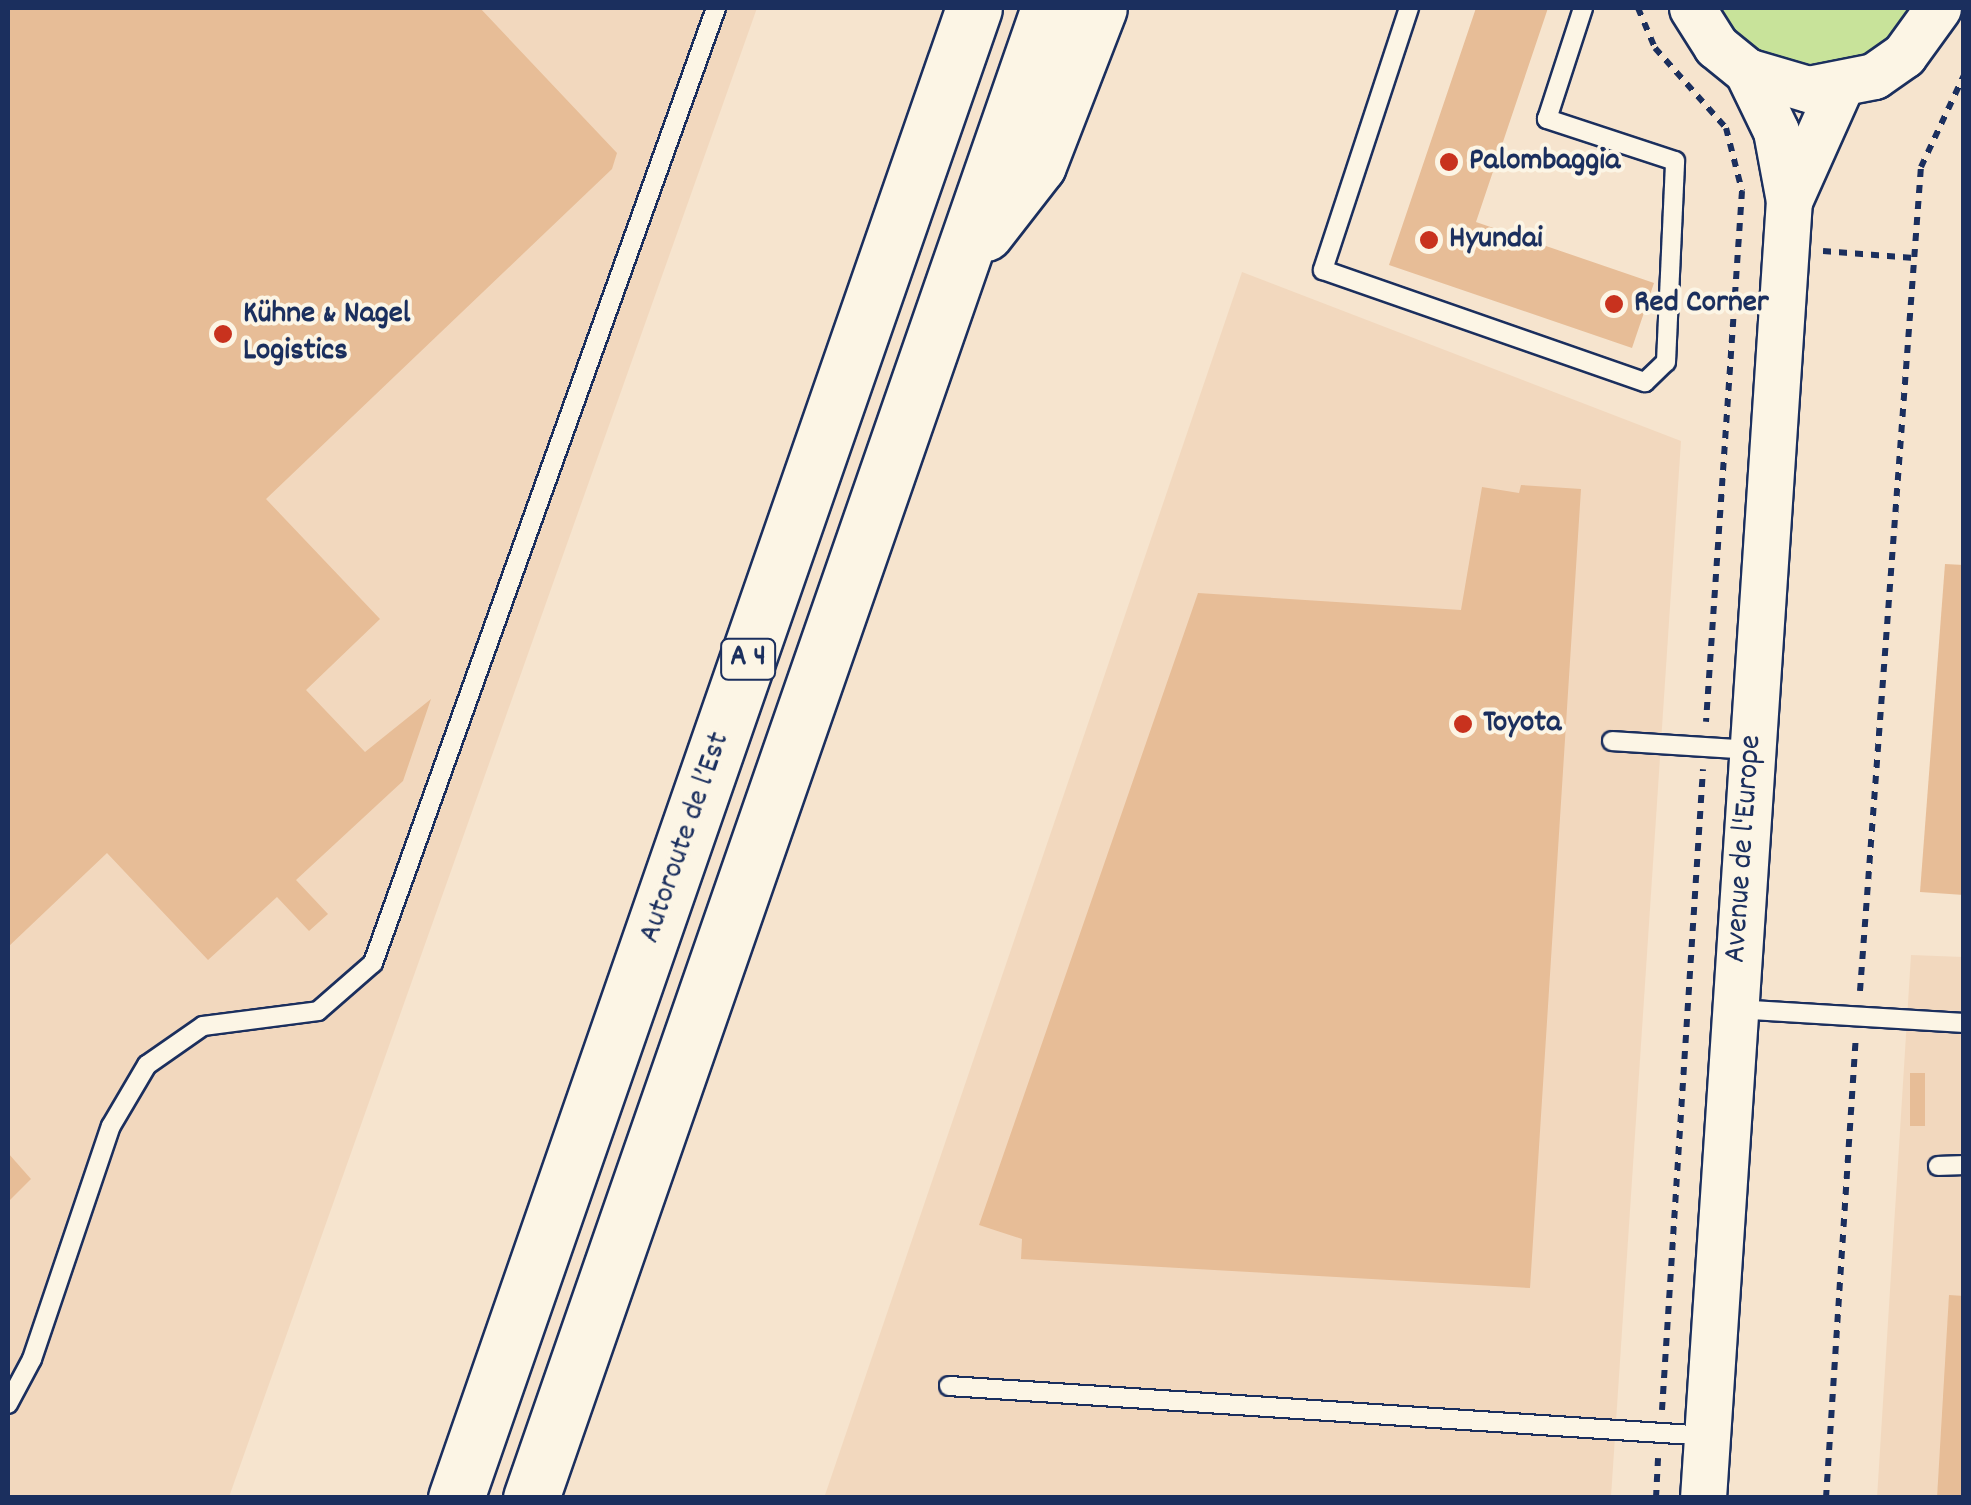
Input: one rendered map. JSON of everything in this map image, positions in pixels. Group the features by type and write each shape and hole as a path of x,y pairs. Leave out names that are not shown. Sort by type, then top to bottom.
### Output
{"highway":[{"name":"Autoroute de l’Est","path":"456,1498 974,8"},
{"name":"A 4","path":"531,1498 1048,8"},
{"path":"958,266 1038,165 1099,8"}],"street":[{"path":"1692,8 1716,46 1747,71 1776,84 1840,87 1904,55 1938,8"},
{"name":"Avenue de l'Europe","path":"1704,1498 1789,201 1776,130 1747,71"},
{"name":"Avenue de l'Europe","path":"1789,201 1840,87"}],"lane":[{"path":"8,1404 32,1359 111,1126 147,1064 203,1026 318,1012 373,964 716,8"},
{"path":"1409,8 1324,270 1645,382 1666,362 1675,161 1547,119 1583,8"},
{"path":"1612,740 1752,750"},
{"path":"1735,1009 1964,1023"},
{"path":"1938,1166 1964,1165"},
{"path":"949,1386 1708,1436"}],"path":[{"path":"1826,1498 1920,167 1964,75"}],"shaded area":[{"path":"8,8 757,8 229,1497 8,1498"},
{"path":"1242,272 1681,441 1611,1497 824,1498"},
{"path":"1911,955 1963,957 1963,1497 1877,1498"}],"green space":[{"path":"1711,8 1910,8 1885,48 1832,72 1751,57"}],"building":[{"name":"Kühne & Nagel Logistics","path":"8,8 480,8 617,153 612,169 266,499 380,619 306,690 365,752 431,699 403,781 296,880 328,914 309,931 277,897 208,960 107,853 8,947"},
{"path":"1476,8 1548,8 1476,222 1654,283 1632,348 1389,265"},
{"path":"1521,485 1581,489 1530,1288 1021,1259 1022,1239 979,1225 1198,593 1461,610 1482,487 1519,493"},
{"path":"1945,564 1964,565 1964,895 1920,892"},
{"path":"1910,1073 1925,1073 1925,1126 1910,1126"},
{"path":"8,1153 31,1179 8,1202"},
{"path":"1949,1295 1964,1296 1964,1498 1937,1498"}],"place":[{"name":"Palombaggia","path":"1449,162"},
{"name":"Hyundai","path":"1429,240"},
{"name":"Red Corner","path":"1614,304"},
{"name":"Kühne & Nagel Logistics","path":"223,334"},
{"name":"Toyota","path":"1463,724"}]}
